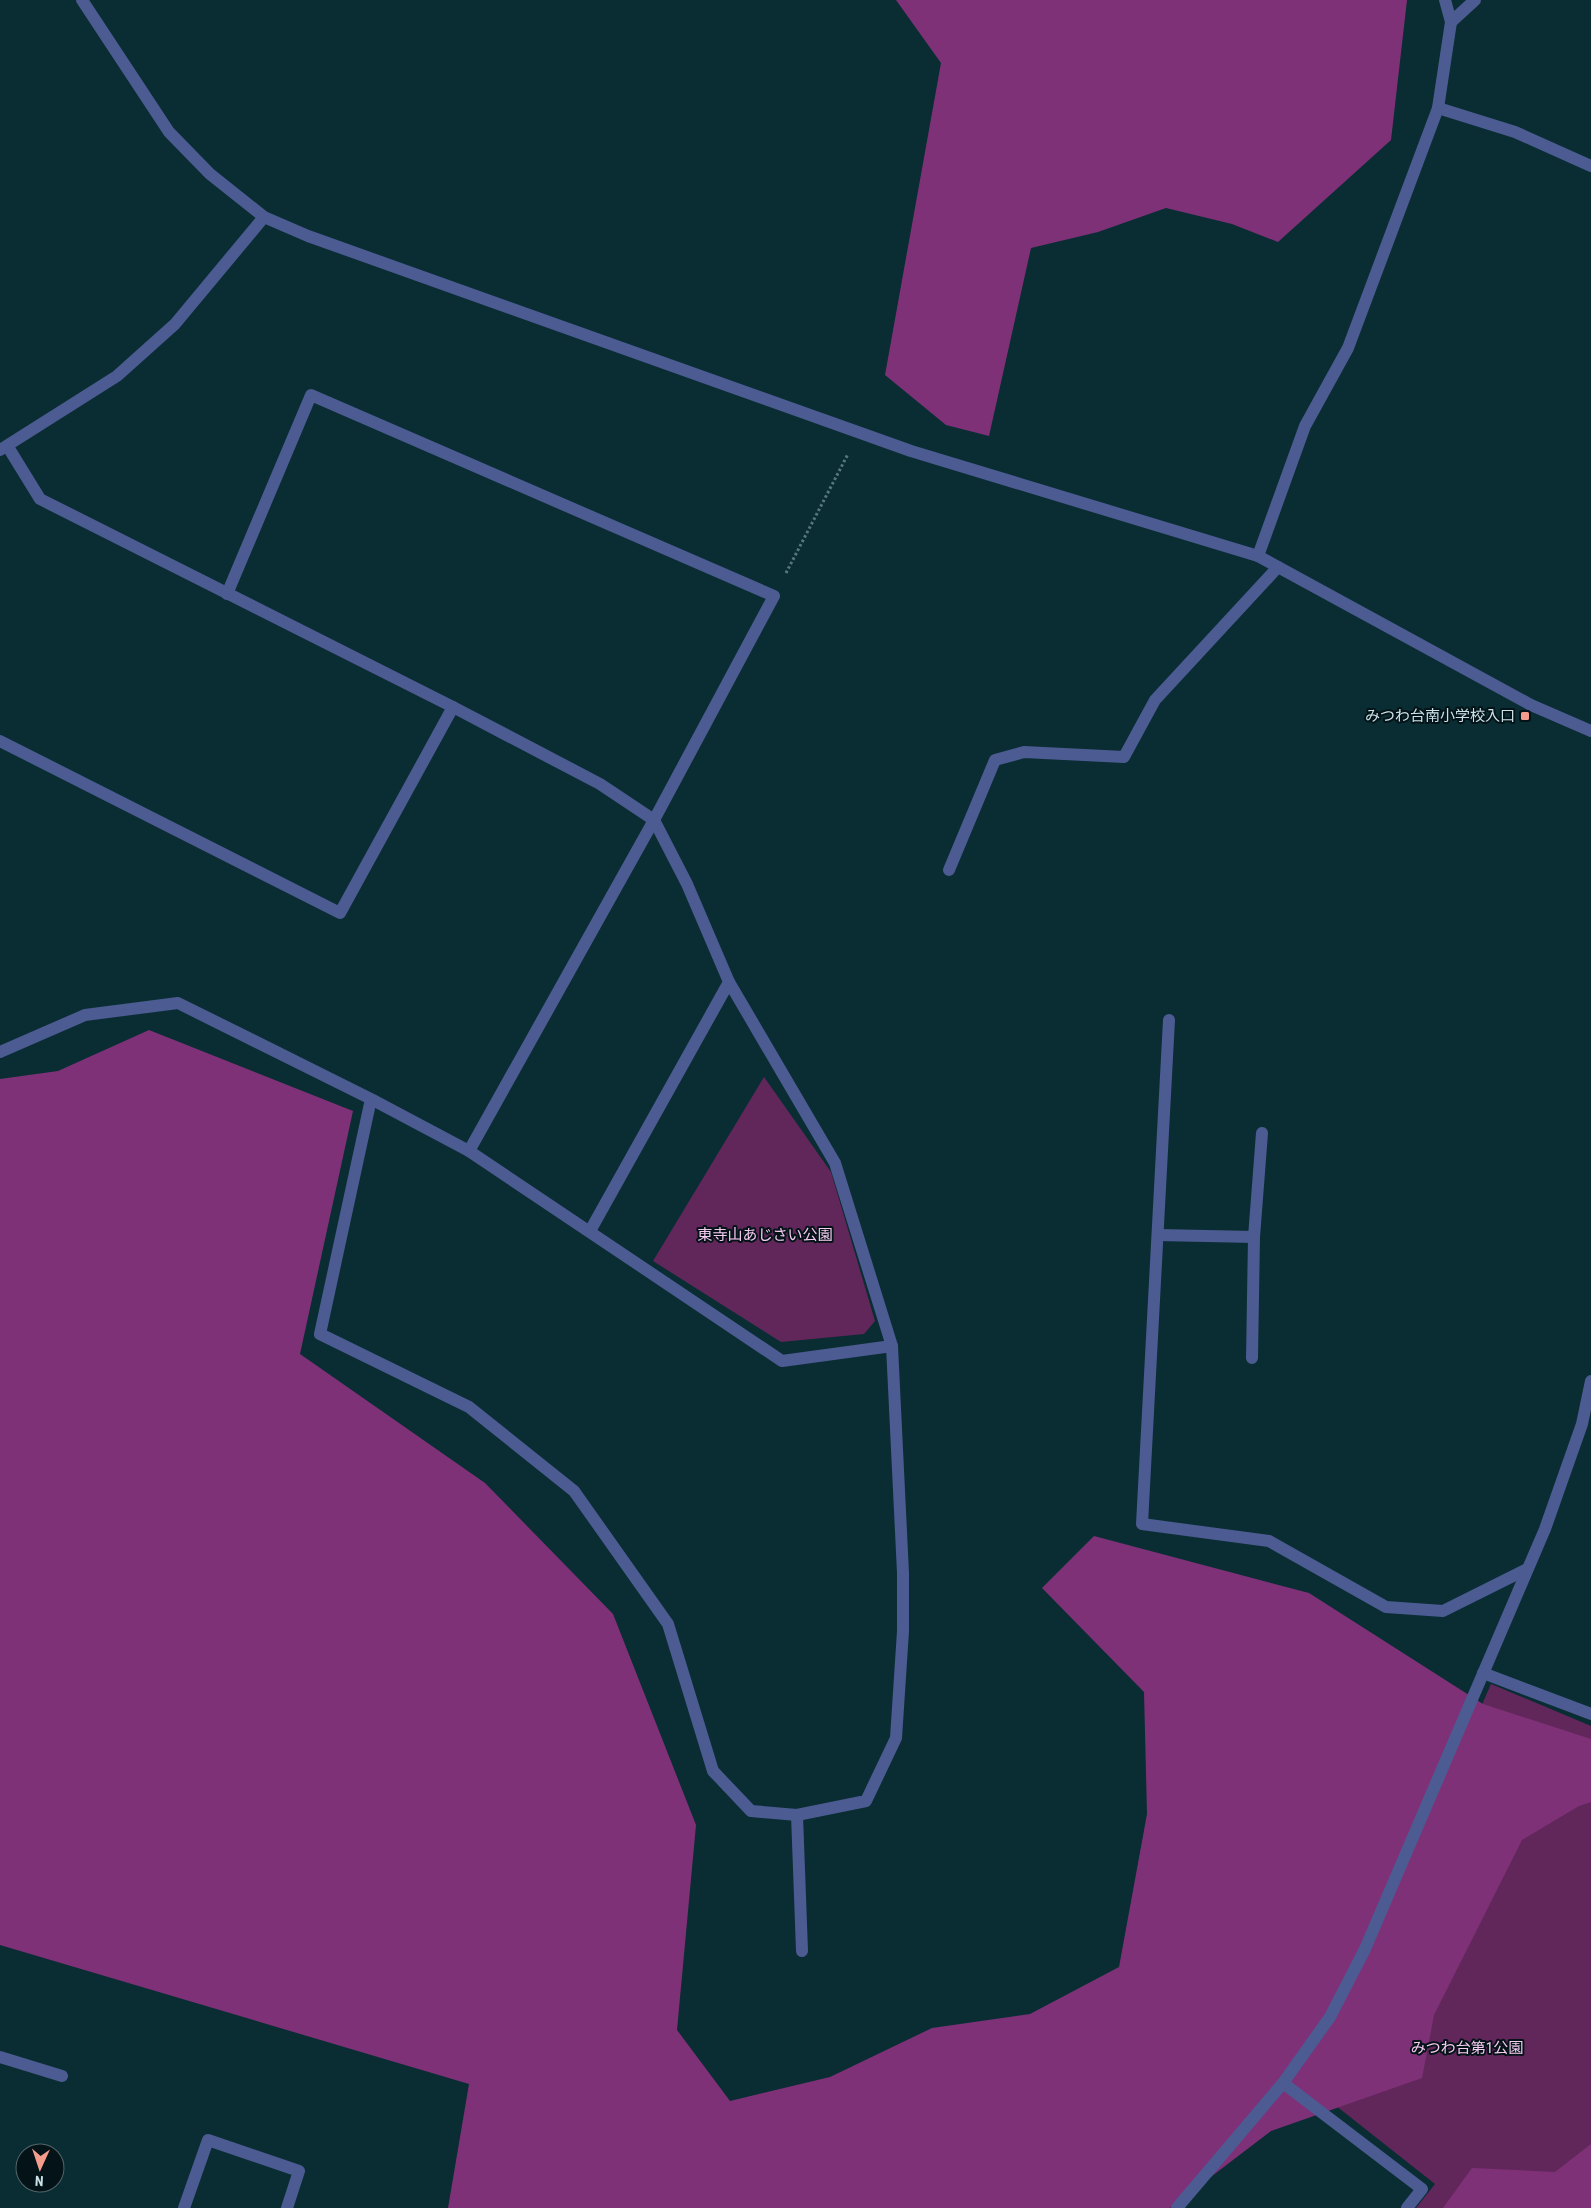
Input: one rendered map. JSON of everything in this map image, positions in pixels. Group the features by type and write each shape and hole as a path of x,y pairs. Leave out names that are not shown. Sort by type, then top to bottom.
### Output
{"street":[{"path":"82,0 170,132 210,174 264,217 308,236 911,451 1258,556 1531,705 1591,731"},
{"path":"1258,556 1305,426 1348,348 1438,108 1451,22 1445,0"},
{"path":"1451,22 1475,0"},
{"path":"1438,108 1514,132 1591,166"},
{"path":"264,217 174,324 117,376 4,449 40,499 453,707 600,784 654,820 687,884 729,982 835,1163 892,1346 903,1573 903,1631 896,1738 866,1801 797,1815 752,1811 713,1771 668,1624 574,1491 469,1407 320,1334 371,1099"},
{"path":"227,594 311,395 774,596 654,820 469,1151"},
{"path":"949,870 996,760 1024,752 1124,757 1155,700 1278,567"},
{"path":"0,741 340,913 453,707"},
{"path":"590,1231 729,982"},
{"path":"0,1052 85,1015 178,1004 371,1099 469,1151 782,1361 892,1346"},
{"path":"1169,1020 1142,1524 1269,1541 1386,1607 1442,1612 1527,1569"},
{"path":"1252,1358 1254,1237 1262,1133"},
{"path":"1158,1235 1254,1237"},
{"path":"1177,2208 1283,2083 1330,2017 1365,1949 1545,1529 1582,1424 1591,1380"},
{"path":"1483,1673 1591,1714"},
{"path":"797,1815 802,1951"},
{"path":"0,2057 62,2076"},
{"path":"1283,2083 1422,2189 1407,2208"},
{"path":"184,2208 208,2140 299,2171 287,2208"}],"path":[{"path":"774,596 859,432"}],"green space":[{"name":"東寺山あじさい公園","path":"764,1077 831,1172 875,1321 864,1334 781,1342 653,1261"},
{"name":"みつわ台第1公園","path":"1491,1684 1591,1726 1591,2208 1416,2208 1435,2184 1302,2079 1343,2022"}],"shaded area":[{"path":"896,0 1407,0 1391,140 1278,242 1232,224 1166,208 1098,232 1031,248 989,436 946,425 885,375 941,63"},
{"path":"149,1030 353,1111 300,1354 485,1483 613,1614 696,1825 677,2030 730,2101 830,2077 932,2028 1030,2014 1119,1967 1147,1814 1144,1692 1042,1588 1094,1536 1309,1593 1483,1704 1591,1739 1591,1802 1579,1806 1522,1840 1434,2015 1422,2078 1271,2131 1170,2208 448,2208 469,2084 0,1945 0,1079 58,1071"},
{"path":"1591,2144 1591,2208 1443,2208 1472,2168 1555,2172"}],"place":[{"name":"みつわ台南小学校入口","path":"1525,716"}]}
